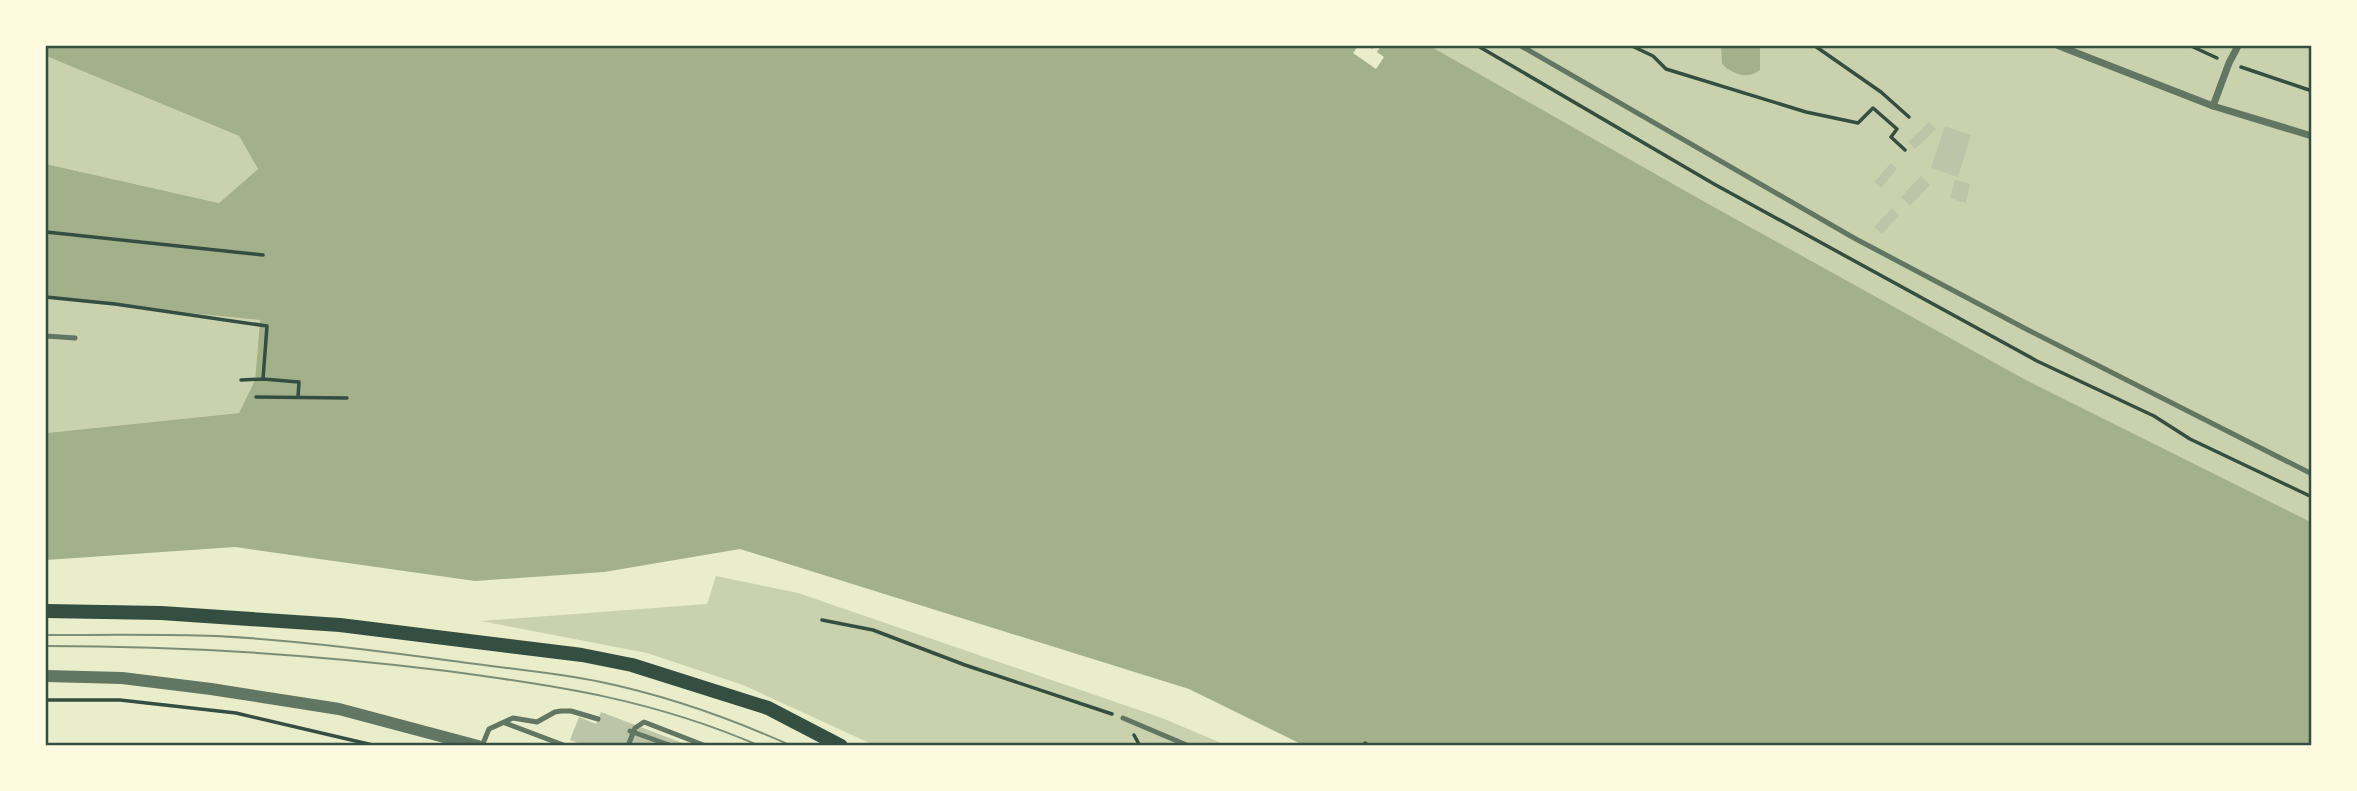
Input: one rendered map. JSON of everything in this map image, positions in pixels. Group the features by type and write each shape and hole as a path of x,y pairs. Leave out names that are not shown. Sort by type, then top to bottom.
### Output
{"main road":[{"path":"46,611 161,612 340,625 582,655 632,665 768,708 841,746"}],"street":[{"path":"2059,46 2213,106 2312,136"},
{"path":"2213,106 2238,46"},
{"path":"46,676 122,678 339,709 480,746"}],"lane":[{"path":"1521,46 1854,238 2312,474"},
{"path":"46,336 75,338"},
{"path":"480,746 489,729 513,719 537,722 561,711 571,711 598,719"},
{"path":"1123,718 1189,746"},
{"path":"505,723 566,746"},
{"path":"628,746 632,731 639,723 651,723 706,746"},
{"path":"632,731 672,746"}],"path":[{"path":"1478,46 1714,184 2038,361 2154,416 2190,439 2312,497"},
{"path":"1632,46 1653,56 1667,69 1806,112 1858,123 1873,108 1897,129 1891,137 1905,150"},
{"path":"1815,46 1881,92 1909,117"},
{"path":"2191,46 2229,63 2312,92"},
{"path":"46,232 263,255"},
{"path":"46,297 267,326 263,379"},
{"path":"241,380 299,382 298,397"},
{"path":"256,397 346,398"},
{"path":"821,620 873,629 965,665 1123,718"},
{"path":"46,700 120,700 236,713 377,746"}],"shaded area":[{"path":"46,46 1430,46 2028,381 2311,522 2311,745 1303,745 1189,689 740,549 604,572 475,581 235,547 46,560 46,433 239,413 255,380 260,320 46,299 46,164 219,203 258,169 239,136 46,56"},
{"path":"1430,46 2311,46 2311,522 2028,381"},
{"path":"1721,46 1760,46 1760,70 1750,75 1730,71 1722,64"},
{"path":"46,56 239,136 258,169 219,203 46,164"},
{"path":"46,299 260,319 255,380 239,413 46,433"},
{"path":"716,576 798,593 1162,718 1226,745 874,745 743,685 647,653 481,621 707,604"}],"pier":[{"path":"1358,46 1372,49 1381,46 1377,52 1384,57 1376,69 1353,53"}],"building":[{"path":"1929,122 1936,129 1915,149 1908,142"},
{"path":"1945,126 1971,135 1958,177 1931,168"},
{"path":"1891,163 1897,169 1881,188 1874,182"},
{"path":"1921,176 1930,185 1910,206 1901,197"},
{"path":"1955,180 1970,184 1966,203 1950,198"},
{"path":"1892,208 1899,215 1882,234 1874,227"},
{"path":"601,712 690,746 585,746 570,740 579,717 596,724"}],"tram line":[{"path":"46,635 195,635 275,640 565,675 675,701 792,746"},
{"path":"46,646 247,652 397,665 489,677 568,689 644,706 721,730 760,746"}]}
